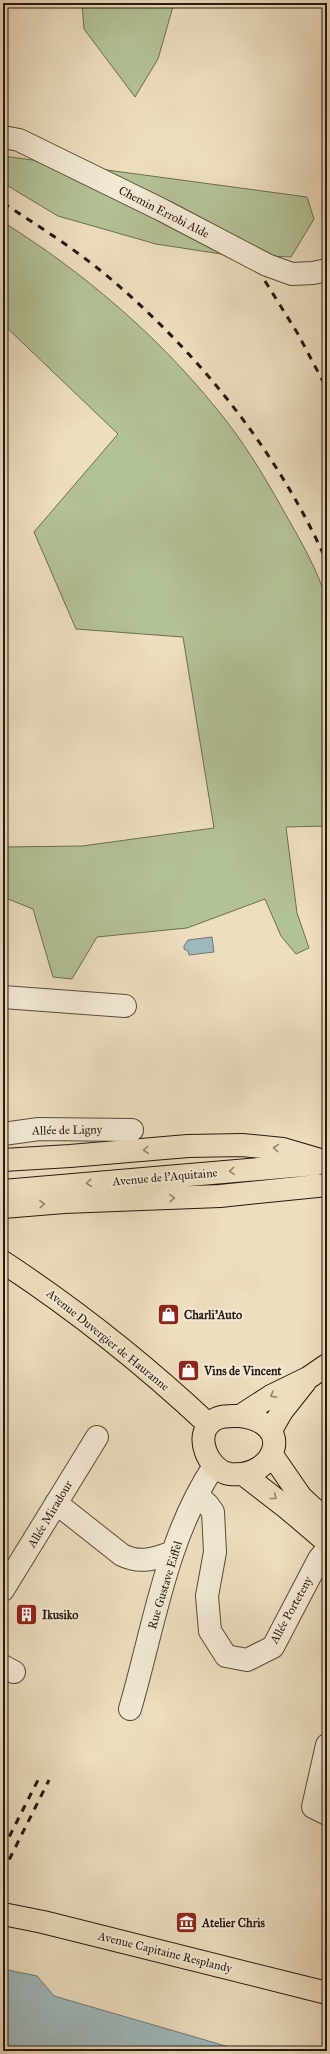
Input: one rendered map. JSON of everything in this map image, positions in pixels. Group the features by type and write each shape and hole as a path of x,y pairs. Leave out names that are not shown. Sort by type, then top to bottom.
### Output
{"main road":[{"path":"3,1160 188,1146 242,1145 283,1149 327,1162"},
{"name":"Avenue de l'Aquitaine","path":"3,1191 327,1162"},
{"name":"Avenue de l'Aquitaine","path":"3,1207 64,1202 220,1196 324,1185"},
{"name":"Avenue Duvergier de Hauranne","path":"3,1262 74,1310 138,1361 208,1424"},
{"path":"240,1416 271,1396 308,1378 327,1365"},
{"path":"271,1430 282,1411 308,1378"},
{"path":"240,1416 258,1419 271,1430 274,1440 272,1455 257,1470 243,1474 230,1474 222,1472 214,1466 204,1446 204,1437 208,1424 221,1417 240,1416"},
{"path":"272,1455 301,1497 327,1521"},
{"path":"243,1474 287,1508 327,1542"},
{"name":"Avenue Capitaine Resplandy","path":"3,1914 51,1924 327,1993"}],"street":[{"name":"Chemin Errobi Alde","path":"3,137 19,140 162,210 267,265 292,274 313,273 327,270"},
{"path":"3,998 125,1006"},
{"name":"Allée de Ligny","path":"3,1134 38,1128 132,1130"},
{"name":"Allée Miradour","path":"3,1590 97,1437"},
{"name":"Rue Gustave Eiffel","path":"130,1709 144,1661 158,1599 173,1552 197,1495 214,1466"},
{"name":"Allée Porteteny","path":"197,1495 213,1512 216,1552 208,1596 210,1631 226,1656 247,1660 273,1647 319,1559 327,1549"},
{"path":"56,1503 130,1560 153,1559 173,1552"},
{"path":"327,1745 313,1807 327,1814"}],"green space":[{"path":"82,3 174,3 158,59 135,97 84,29"},
{"path":"3,156 307,197 314,219 291,257 221,254 156,244 58,216 3,183"},
{"path":"3,222 33,241 90,283 143,330 193,381 226,420 252,457 307,553 323,589 327,601 327,826 286,827 297,913 309,948 296,954 281,936 265,899 187,928 97,937 72,979 53,977 33,909 3,897 3,847 82,846 214,828 183,637 76,629 34,532 118,434 3,324"}],"water":[{"path":"212,937 214,952 189,955 188,951 184,949 184,946 188,940"},
{"path":"3,1969 37,1976 54,1996 243,2051 3,2051"}],"railway":[{"path":"3,203 45,230 99,269 177,341 235,409 262,446 286,483 308,522 327,562"},
{"path":"265,281 298,334 327,389"},
{"path":"3,1849 40,1776"},
{"path":"3,1872 49,1780"}],"place":[{"name":"Charli'Auto","path":"168,1315"},
{"name":"Vins de Vincent","path":"188,1371"},
{"name":"Ikusiko","path":"27,1615"},
{"name":"Atelier Chris","path":"186,1923"}]}
